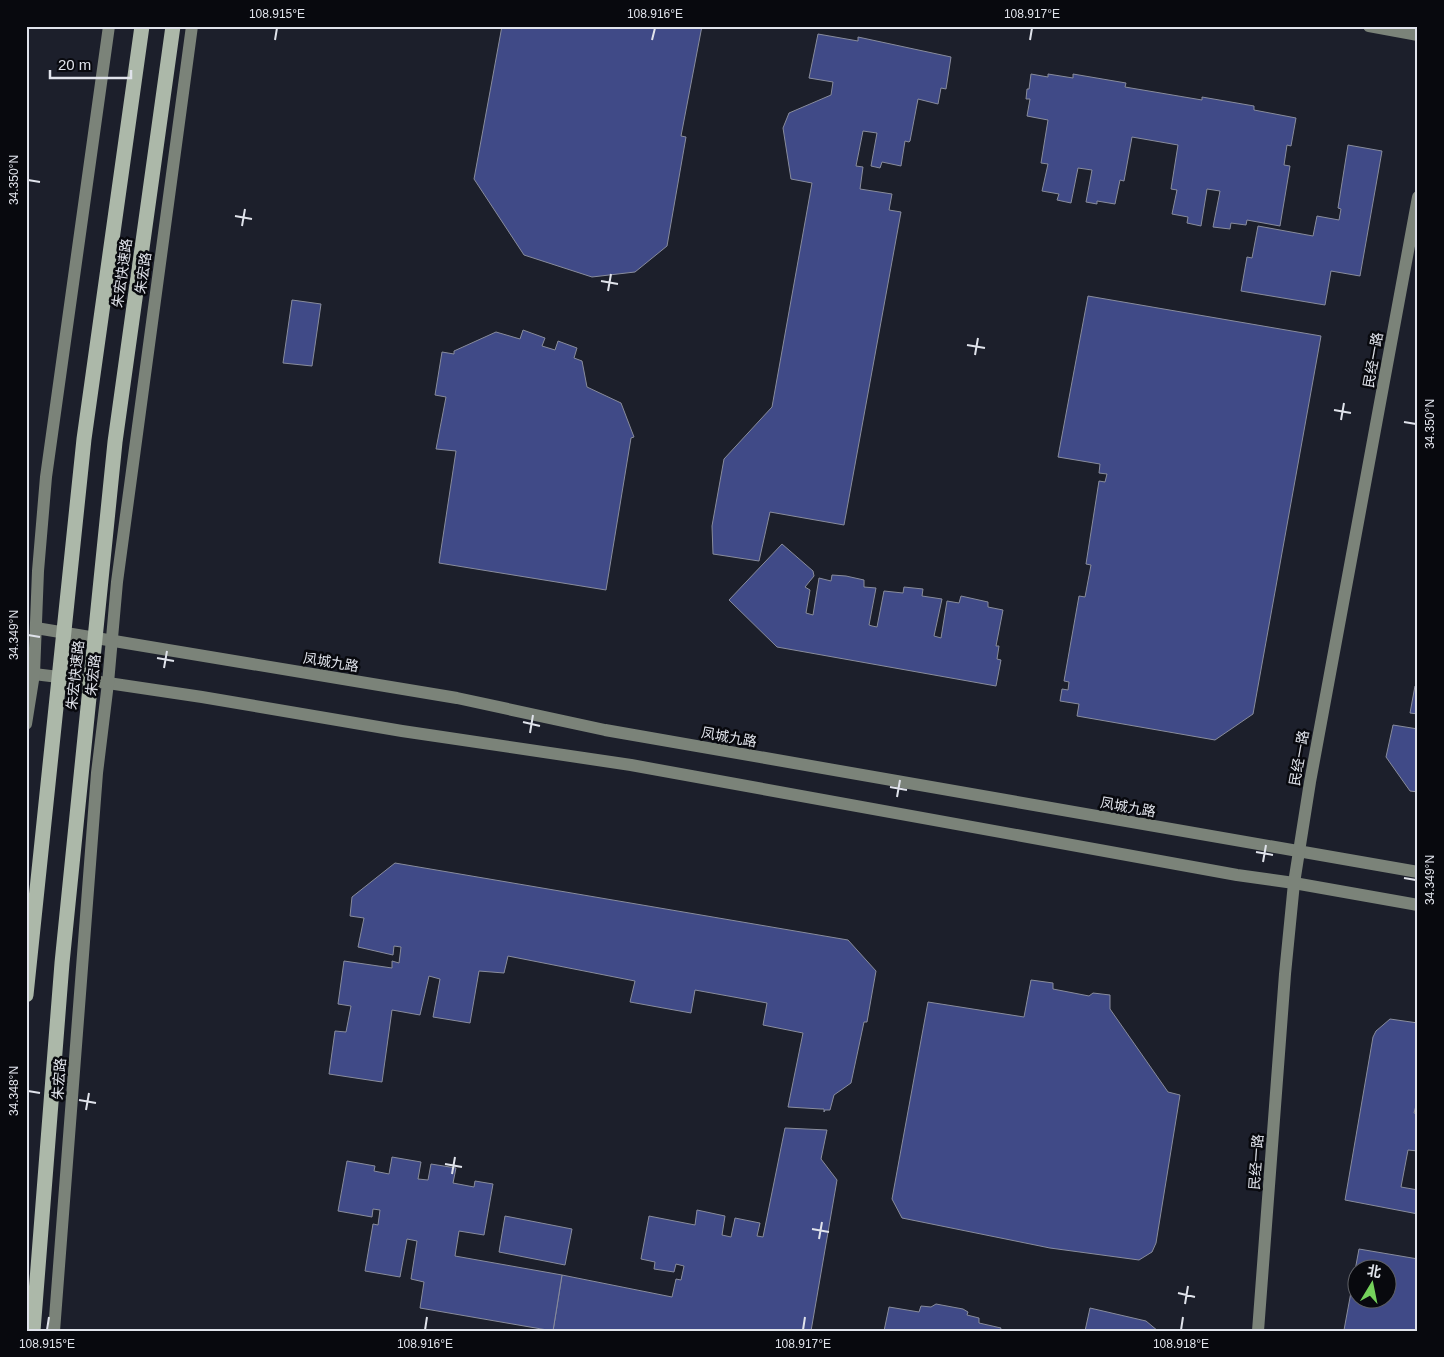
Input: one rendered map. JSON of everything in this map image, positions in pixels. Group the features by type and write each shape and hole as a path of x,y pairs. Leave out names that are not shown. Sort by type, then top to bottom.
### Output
{"highway":[{"name":"朱宏快速路","path":"26,995 84,439 142,26"},
{"name":"朱宏快速路","path":"33,1331 62,963 115,442 173,26"}],"street":[{"path":"26,724 34,674 38,571 46,477 109,26"},
{"name":"朱宏路","path":"54,1331 97,773 108,683 118,572 192,26"},
{"path":"1369,26 1418,35"},
{"name":"民经一路","path":"1258,1331 1285,974 1294,883 1310,782 1418,197"},
{"name":"凤城九路","path":"36,628 457,698 605,730 1418,872"},
{"path":"34,674 202,697 412,732 631,765 1237,875 1418,905"}],"building":[{"path":"502,26 702,26 681,136 686,137 667,246 635,272 592,277 524,255 474,179"},
{"path":"818,34 858,41 858,37 951,57 946,89 941,88 938,104 918,99 910,141 905,141 901,166 882,162 880,168 871,166 877,133 863,131 856,166 863,167 860,189 892,194 889,210 901,212 844,525 770,512 759,561 713,554 712,526 724,459 772,407 812,183 791,179 783,128 789,113 831,95 833,82 809,78"},
{"path":"1031,74 1048,77 1048,74 1073,78 1073,74 1126,83 1125,87 1202,100 1202,97 1254,106 1254,110 1296,118 1291,146 1287,145 1284,165 1290,166 1280,226 1247,220 1246,225 1231,223 1230,229 1213,227 1220,191 1207,189 1201,226 1187,223 1188,217 1172,214 1177,190 1171,189 1178,145 1132,137 1124,181 1120,180 1115,204 1097,201 1097,204 1086,202 1092,170 1078,168 1071,203 1057,200 1059,194 1042,191 1048,164 1041,163 1048,120 1027,116 1030,99 1026,99"},
{"path":"1348,145 1382,151 1360,276 1331,271 1325,305 1241,291 1247,257 1252,258 1258,226 1313,236 1317,216 1339,220 1341,209 1338,208"},
{"path":"1088,296 1321,336 1253,714 1215,740 1077,716 1079,704 1060,701 1062,689 1068,690 1069,682 1064,681 1079,596 1085,597 1091,565 1086,564 1099,481 1105,482 1107,474 1099,473 1100,464 1058,457"},
{"path":"292,300 321,304 312,366 283,363"},
{"path":"523,330 545,338 542,346 555,350 558,341 577,348 574,358 582,361 587,387 621,403 634,437 631,438 606,590 439,563 456,451 436,449 446,397 435,395 442,352 454,354 454,351 496,332 520,339"},
{"path":"782,544 813,571 814,576 805,587 810,590 806,613 813,615 819,578 831,581 832,575 864,580 864,587 876,588 869,625 872,626 877,627 884,591 903,593 904,587 923,589 922,596 942,599 934,636 941,638 947,601 959,603 961,596 988,602 988,607 1003,610 996,646 999,646 997,659 1001,660 996,686 777,647 729,600"},
{"path":"1415,686 1418,687 1418,714 1410,713"},
{"path":"1393,725 1418,729 1418,792 1410,791 1386,757"},
{"path":"395,863 848,940 876,971 867,1022 864,1022 851,1083 834,1095 830,1110 825,1110 824,1112 824,1109 788,1107 803,1033 763,1025 767,1003 695,990 691,1013 630,1002 635,981 508,956 504,973 479,971 470,1023 433,1017 440,979 429,976 420,1015 392,1010 382,1082 329,1074 335,1031 346,1032 351,1006 338,1004 344,961 392,968 392,961 399,963 401,947 394,946 393,955 358,947 364,918 350,916 352,897"},
{"path":"1031,980 1053,983 1053,989 1089,996 1093,993 1110,995 1110,1009 1168,1092 1180,1095 1156,1243 1152,1252 1139,1260 1050,1248 902,1218 892,1199 928,1002 1024,1017"},
{"path":"1390,1019 1418,1023 1418,1098 1414,1113 1418,1114 1418,1151 1408,1150 1401,1187 1418,1190 1418,1214 1345,1200 1373,1037 1376,1031"},
{"path":"785,1128 827,1130 821,1159 837,1180 811,1331 553,1331 562,1275 672,1297 676,1279 681,1280 684,1266 676,1264 674,1272 654,1269 655,1262 641,1259 649,1216 695,1225 697,1210 725,1216 722,1235 731,1237 735,1218 760,1223 757,1236 763,1237"},
{"path":"392,1157 421,1162 418,1179 428,1180 431,1164 456,1168 453,1183 474,1187 475,1181 493,1184 484,1235 459,1231 455,1256 562,1275 553,1331 420,1308 424,1282 411,1279 417,1241 407,1239 400,1277 365,1271 373,1224 378,1225 380,1210 373,1209 372,1217 338,1211 347,1161 375,1166 374,1171 389,1174"},
{"path":"505,1216 572,1229 565,1265 499,1252"},
{"path":"1359,1249 1418,1259 1418,1331 1344,1330 1348,1310 1396,1310 1396,1260 1357,1260"},
{"path":"936,1304 963,1309 968,1312 967,1315 979,1318 979,1323 1001,1328 1000,1331 884,1331 889,1307 919,1312 921,1306 931,1307"},
{"path":"1090,1308 1146,1321 1158,1331 1085,1331"}]}
